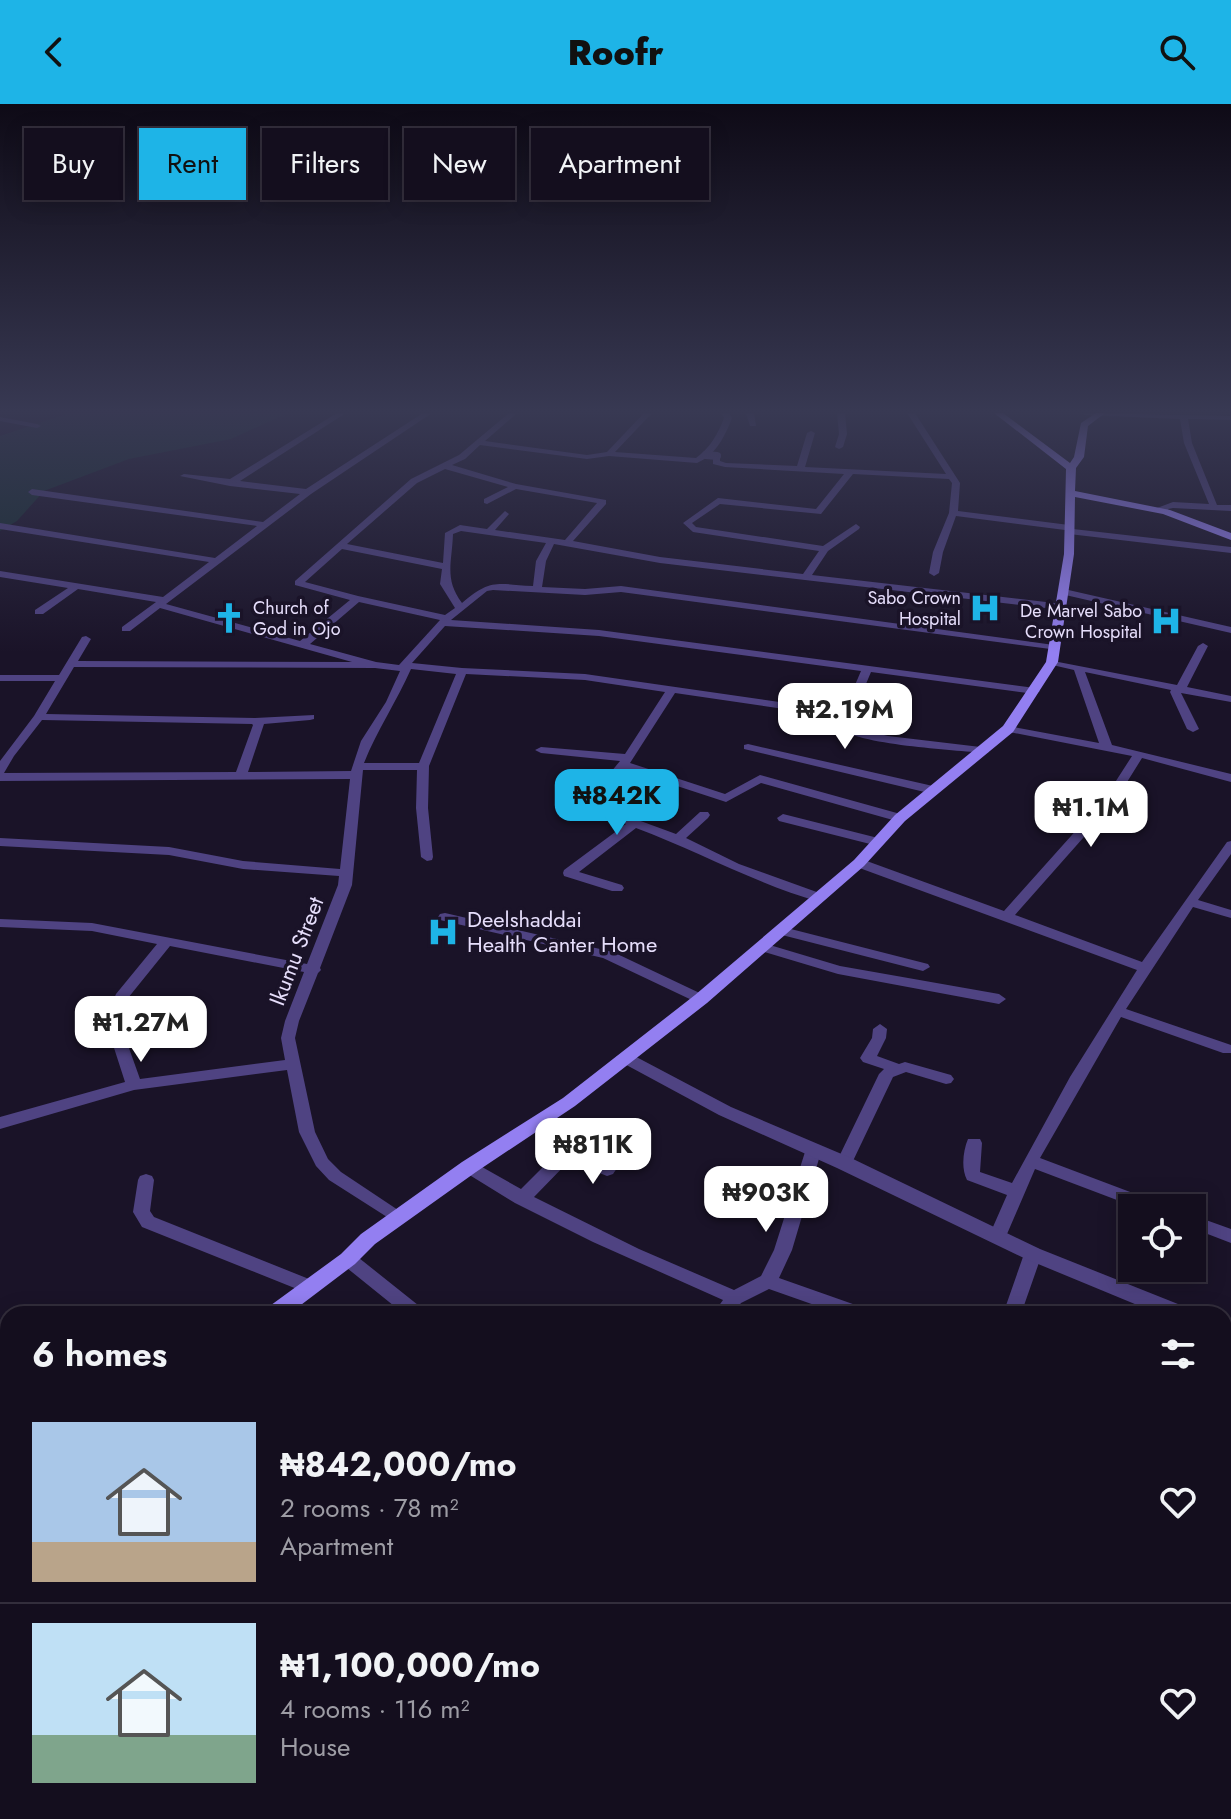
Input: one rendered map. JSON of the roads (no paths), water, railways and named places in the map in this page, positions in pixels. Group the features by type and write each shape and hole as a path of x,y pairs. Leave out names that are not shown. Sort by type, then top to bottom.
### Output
{"main road":[{"path":"1072,493 1166,512 1231,537"},
{"path":"284,1306 469,1167 569,1102 701,999 859,863 900,818 1008,729 1035,691 1053,655 1064,600 1072,493"}],"street":[{"path":"39,493 265,525"},
{"path":"126,629 307,493"},
{"path":"401,493 298,583 445,621 599,633 1035,691"},
{"path":"487,501 502,493"},
{"path":"554,493 603,502 567,543"},
{"path":"825,549 693,529 687,523 718,501 818,512 833,493"},
{"path":"934,573 938,552 953,513 955,493"},
{"path":"1208,493 1214,507"},
{"path":"1166,512 1161,508 1231,508"},
{"path":"953,513 1231,550"},
{"path":"489,532 505,514"},
{"path":"0,526 218,561"},
{"path":"806,577 825,549 856,527"},
{"path":"461,609 445,586 443,577 447,567 449,533 453,529 806,577 1064,600 1231,630"},
{"path":"537,589 541,561 551,541"},
{"path":"342,546 447,567"},
{"path":"0,574 162,603 375,665"},
{"path":"39,612 76,586"},
{"name":"Ikumu Street","path":"398,1218 335,1176 322,1162 307,1132 288,1038 347,873 356,771 367,741 391,702 405,667 445,621 488,588 610,590 1053,655 1078,667 1231,699"},
{"path":"303,644 357,599"},
{"path":"86,639 39,717 9,755 0,774 241,776 423,766"},
{"path":"1193,729 1175,692 1180,689 1203,646"},
{"path":"70,664 375,665 585,677 836,713 851,708 868,668"},
{"path":"1078,667 1107,748"},
{"path":"427,857 422,808 423,766 462,671"},
{"path":"0,678 61,678"},
{"path":"672,689 625,761 589,806 677,839 734,867 820,898"},
{"path":"836,713 840,724 854,731 985,750"},
{"path":"39,717 255,721 310,717"},
{"path":"241,776 259,724 255,721"},
{"path":"1008,729 1139,754 1231,778"},
{"path":"748,747 933,790"},
{"path":"541,750 625,761 726,798 760,779 900,818"},
{"path":"1005,918 1110,800 1139,754"},
{"path":"677,839 704,815"},
{"path":"783,818 878,842"},
{"path":"617,888 569,873 633,824"},
{"path":"0,842 156,850 243,865 347,873"},
{"path":"998,1236 1031,1161 1117,1011 1231,845"},
{"path":"859,863 1145,968"},
{"path":"1190,902 1231,914"},
{"path":"445,917 608,955 701,999"},
{"path":"0,923 92,927 314,970"},
{"path":"783,931 923,967"},
{"path":"134,1085 112,1020 121,997 167,941"},
{"path":"763,947 838,970 999,999"},
{"path":"1117,1011 1228,1049"},
{"path":"880,1029 879,1038 868,1058 946,1079"},
{"path":"625,1057 725,1111 813,1152 844,1163 1033,1254 1161,1306"},
{"path":"0,1123 134,1085 294,1064"},
{"path":"844,1163 887,1074 896,1068"},
{"path":"521,1199 566,1154 607,1170 631,1136"},
{"path":"974,1143 973,1176 1018,1192"},
{"path":"728,1306 735,1298 768,1281 783,1250 813,1152"},
{"path":"1031,1161 1119,1194"},
{"path":"469,1167 521,1199 618,1250 735,1298"},
{"path":"146,1180 141,1212 148,1222 308,1286"},
{"path":"1206,1226 1231,1236"},
{"path":"1015,1306 1033,1254"},
{"path":"348,1259 407,1306"},
{"path":"768,1281 836,1306"}],"place":[{"name":"Sabo Crown Hospital","path":"985,608"},
{"name":"Church of God in Ojo","path":"229,618"},
{"name":"De Marvel Sabo Crown Hospital","path":"1166,621"},
{"name":"Deelshaddai Health Canter Home","path":"443,932"}]}
